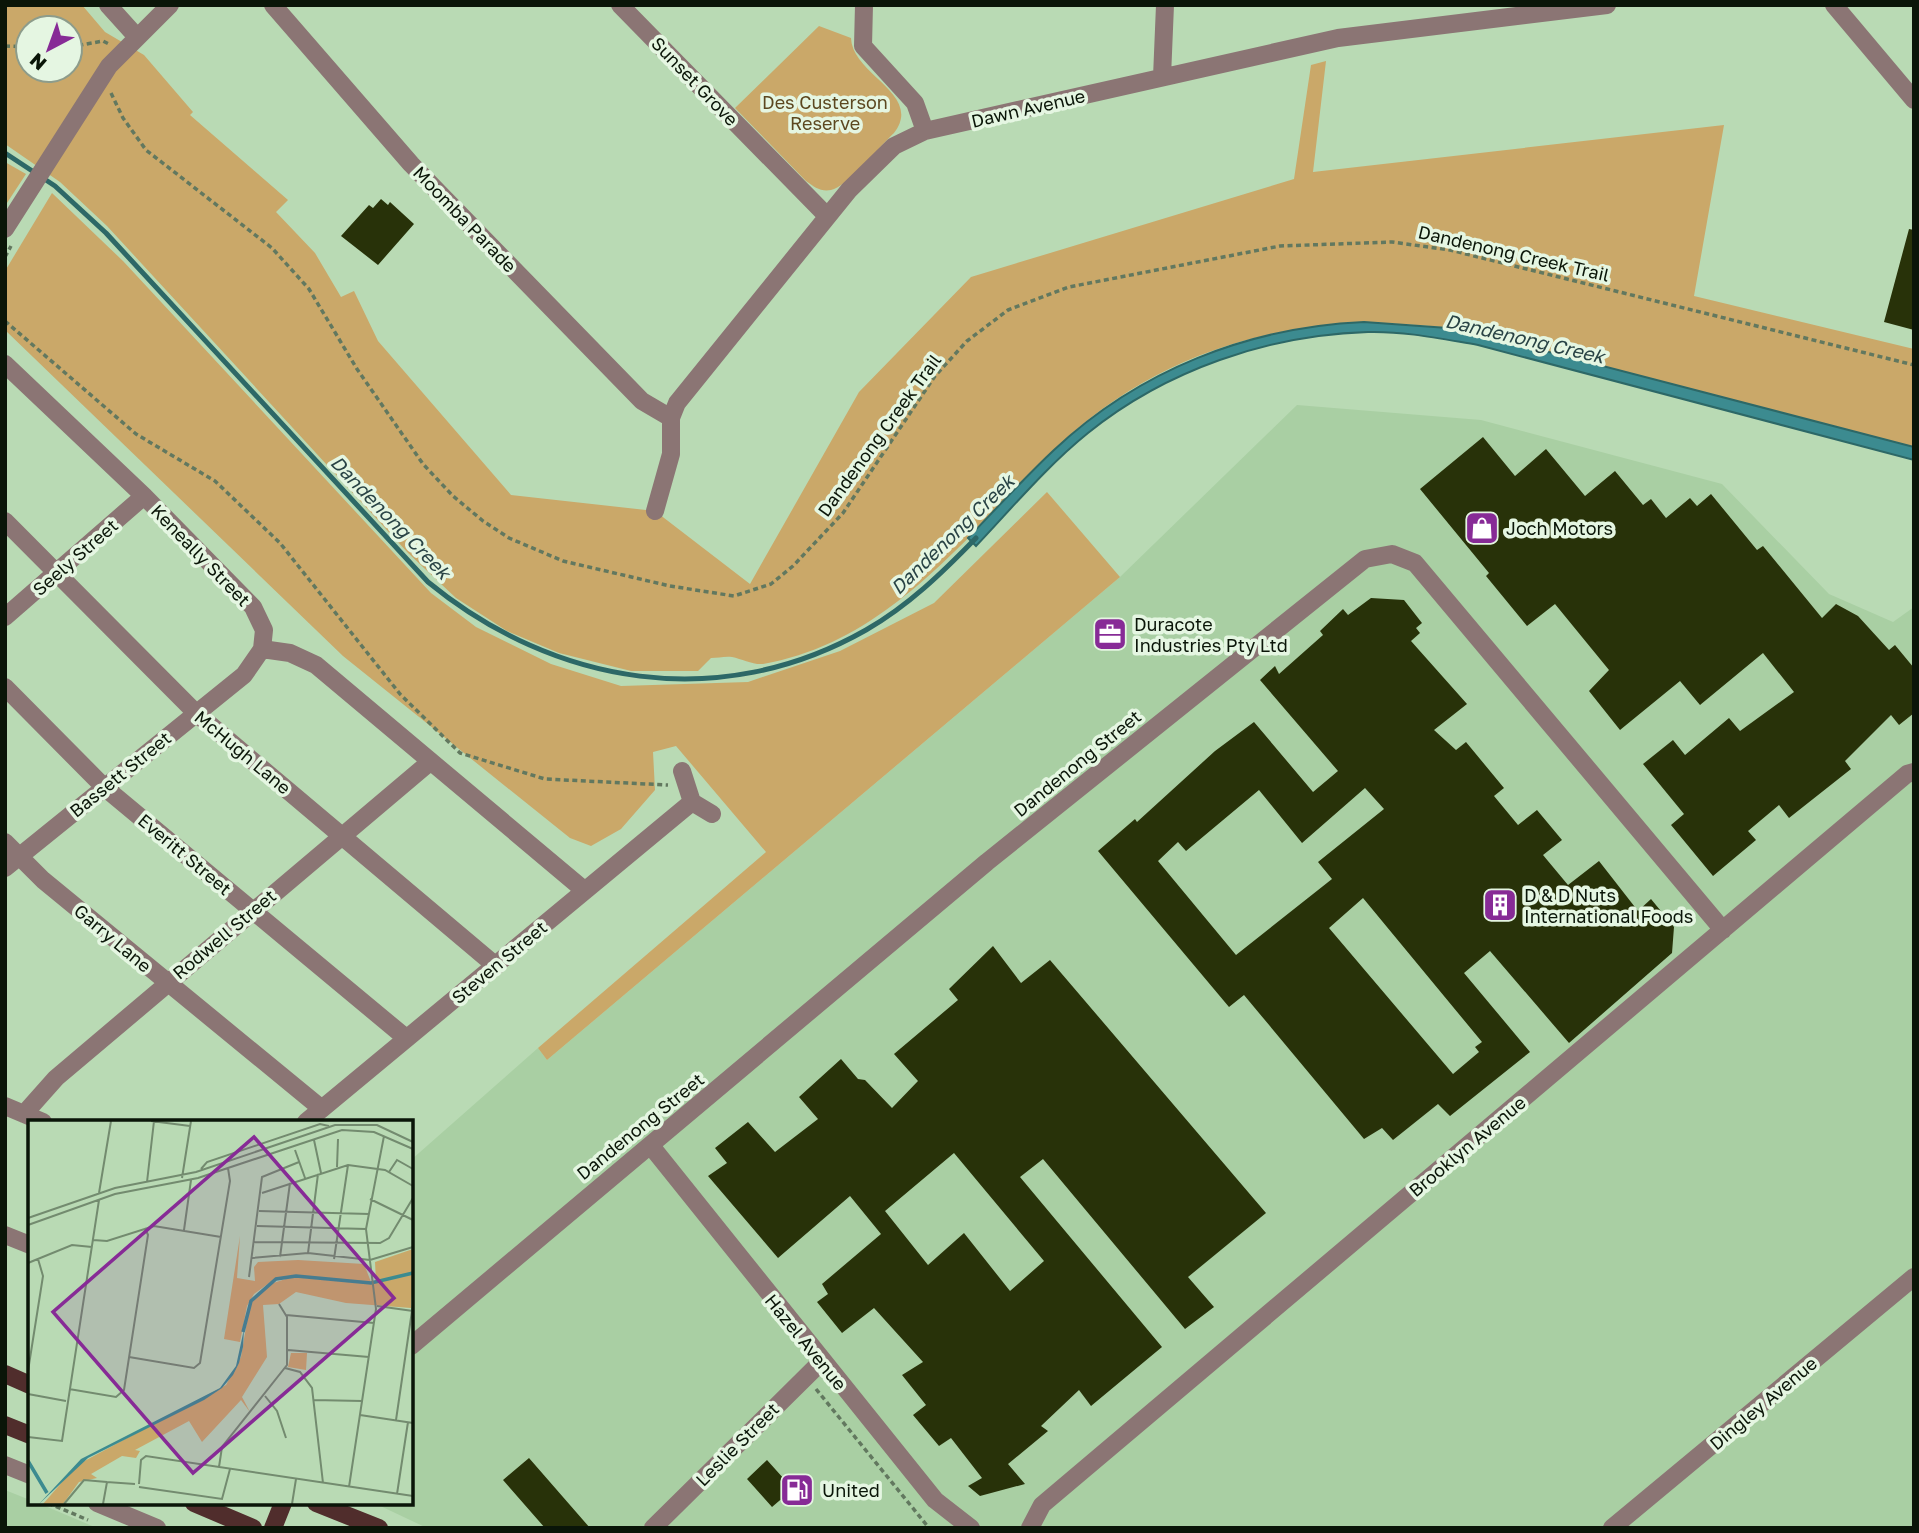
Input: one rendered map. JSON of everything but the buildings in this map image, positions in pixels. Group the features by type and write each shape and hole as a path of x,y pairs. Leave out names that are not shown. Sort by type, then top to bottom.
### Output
{"main road":[{"path":"5,1374 28,1384"},
{"path":"5,1425 28,1434"},
{"path":"199,1505 253,1528"},
{"path":"273,1528 282,1505"},
{"path":"321,1505 379,1528"}],"street":[{"path":"108,5 129,43"},
{"path":"5,229 82,106 129,43 170,5"},
{"name":"Moomba Parade","path":"272,5 432,185 642,401 671,418"},
{"name":"Sunset Grove","path":"620,5 827,216"},
{"path":"864,5 863,46 915,103 925,131"},
{"path":"1162,77 1165,5"},
{"name":"Dawn Avenue","path":"671,418 677,403 849,190 894,146 925,131 1338,38 1607,5"},
{"path":"1834,5 1914,100"},
{"name":"Keneally Street","path":"5,364 144,496 253,607 264,630 262,649"},
{"path":"655,511 671,454 671,418"},
{"name":"Seely Street","path":"5,617 144,496"},
{"name":"McHugh Lane","path":"5,521 196,713 496,965"},
{"name":"Dandenong Street","path":"413,1344 987,862 1365,559 1392,554 1415,563 1723,930"},
{"path":"262,649 290,653 316,665 584,890"},
{"name":"Bassett Street","path":"12,862 244,675 262,649"},
{"name":"Everitt Street","path":"5,687 104,787 406,1038"},
{"name":"Rodwell Street","path":"24,1114 56,1078 430,762"},
{"name":"Brooklyn Avenue","path":"1030,1528 1042,1504 1907,774 1914,772"},
{"path":"687,786 712,814"},
{"name":"Steven Street","path":"308,1120 584,890 687,786"},
{"name":"Garry Lane","path":"5,842 12,862 167,982 322,1109"},
{"path":"5,1106 38,1120"},
{"name":"Hazel Avenue","path":"651,1146 935,1500 971,1528"},
{"path":"5,1235 28,1244"},
{"name":"Dingley Avenue","path":"1612,1528 1914,1278"},
{"name":"Leslie Street","path":"653,1528 822,1361"},
{"path":"5,1465 28,1474"},
{"path":"100,1505 129,1523 157,1528"}],"path":[{"path":"84,44 103,41 129,43"},
{"name":"Dandenong Creek Trail","path":"109,92 146,150 272,248 309,289 357,369 423,464 453,496 483,521 509,538 563,561 670,586 734,596 771,584 793,566 843,513 935,376 967,341 1008,310 1069,286 1280,246 1392,242 1450,250 1914,365"},
{"path":"5,321 136,435 178,457 224,490 280,543 400,694 460,753 545,779 687,786"},
{"path":"805,1378 929,1528"},
{"path":"53,1505 96,1523"}],"shaded area":[{"path":"1297,405 1481,420 1722,484 1829,594 1893,622 1914,607 1914,1528 427,1528 378,1505 413,1505 413,1158 538,1048 547,1060 1120,577"},
{"path":"5,1490 28,1499 28,1505 43,1505 97,1528 5,1528"}],"green space":[{"path":"5,5 82,5 105,32 144,55 193,112 190,115 288,200 276,212 315,253 341,297 354,291 378,341 511,495 655,511 750,584 859,392 971,277 1294,179 1311,65 1326,61 1313,172 1724,125 1694,296 1914,349 1914,447 1449,328 1394,324 1340,325 1287,331 1236,343 1187,361 1140,385 1095,415 1053,451 957,550 923,581 887,609 849,633 808,652 763,664 727,657 711,658 698,671 631,671 559,653 507,631 456,598 408,553 107,226 60,182 5,144"},
{"name":"Des Custerson Reserve","path":"819,26 851,38 854,51 862,63 894,96 900,107 901,119 894,133 855,174 831,190 818,188 806,181 735,108"},
{"path":"5,162 26,174 5,206"},
{"path":"52,193 123,261 431,593 476,627 551,664 621,686 748,682 840,651 934,603 1047,492 1120,577 547,1060 538,1048 766,852 676,746 653,752 655,790 621,829 591,846 570,838 343,656 5,330 5,271"}],"water":[{"path":"1364,322 1448,328 1518,344 1914,447 1914,460 1478,345 1396,333 1330,335 1293,340 1220,360 1151,391 1118,411 1058,459 976,546 968,538 1054,450 1087,422 1122,397 1159,376 1198,358 1279,333"}],"waterway":[{"name":"Dandenong Creek","path":"5,153 55,186 106,233 428,582 477,617 529,645 584,665 640,676 697,679 754,672 810,656 866,630 924,588 976,538"}],"place":[{"name":"Joch Motors","path":"1482,528"},
{"name":"Duracote Industries Pty Ltd","path":"1110,634"},
{"name":"D & D Nuts International Foods","path":"1500,905"},
{"name":"United","path":"797,1490"}]}
